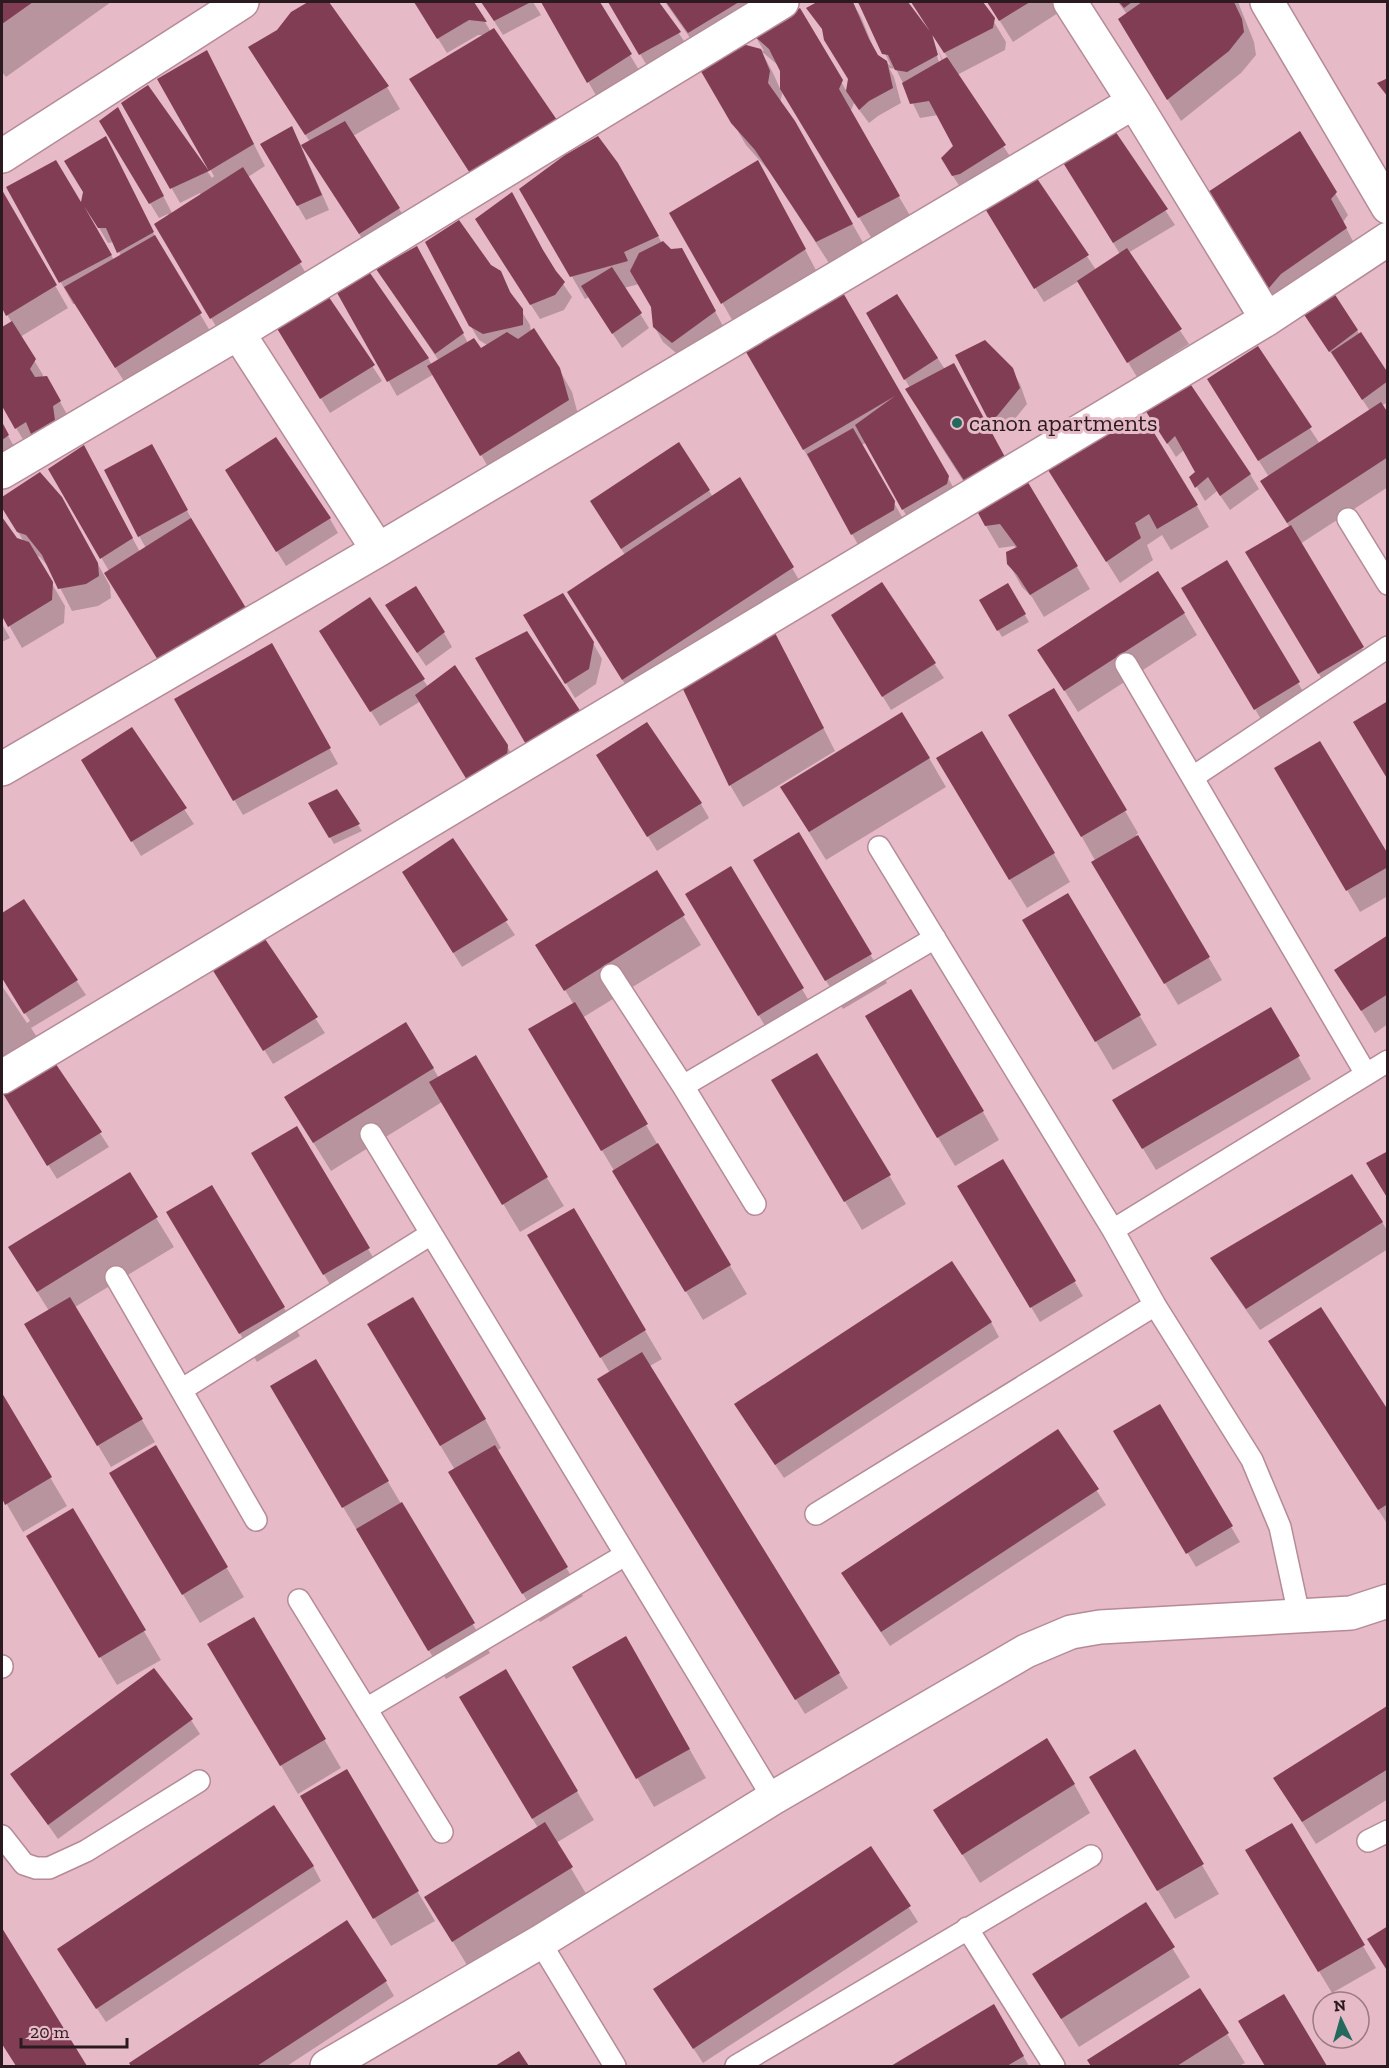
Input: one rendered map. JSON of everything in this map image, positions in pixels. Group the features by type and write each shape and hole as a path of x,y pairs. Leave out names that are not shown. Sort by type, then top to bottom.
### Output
{"street":[{"path":"2,156 242,2"},
{"path":"2,472 238,333 782,2"},
{"path":"1070,2 1267,319"},
{"path":"1268,2 1388,207"},
{"path":"2,769 378,550 1134,102"},
{"path":"2,1077 1267,319 1388,239"},
{"path":"238,333 378,550"},
{"path":"327,2067 540,1942 773,1798 1026,1650 1071,1632 1100,1627 1351,1613 1388,1601"}],"lane":[{"path":"1348,519 1388,584"},
{"path":"1193,777 1388,647"},
{"path":"1126,664 1366,1074"},
{"path":"879,847 1113,1230 1155,1305 1252,1460 1280,1527 1299,1615"},
{"path":"683,1086 936,938"},
{"path":"611,975 683,1086 755,1204"},
{"path":"1113,1230 1388,1061"},
{"path":"371,1134 773,1798"},
{"path":"181,1390 430,1234"},
{"path":"116,1277 256,1520"},
{"path":"816,1514 1155,1305"},
{"path":"366,1709 625,1555"},
{"path":"299,1600 442,1832"},
{"path":"2,1836 24,1864 36,1868 50,1868 86,1851 199,1782"},
{"path":"1368,1841 1388,1831"},
{"path":"736,2067 1091,1856"},
{"path":"967,1928 1054,2067"},
{"path":"540,1942 615,2067"}],"building":[{"path":"2,2 33,2 2,24"},
{"path":"308,2 329,2 389,86 305,135 248,47 277,30 291,12"},
{"path":"414,2 474,2 487,22 469,20 437,39"},
{"path":"481,2 531,2 494,21"},
{"path":"541,2 600,2 632,54 587,83"},
{"path":"608,2 659,2 681,32 639,55"},
{"path":"666,2 739,2 688,33"},
{"path":"817,2 853,2 878,55 887,61 893,88 869,101 859,110 846,91 848,79 824,40 822,29 806,8"},
{"path":"858,2 908,2 932,34 938,55 907,72 895,70 888,55 882,54"},
{"path":"911,2 983,2 995,18 993,28 944,53"},
{"path":"987,2 1030,2 999,21"},
{"path":"1119,2 1132,2 1124,8"},
{"path":"1142,2 1234,2 1242,19 1244,32 1229,51 1167,100 1118,19"},
{"path":"800,8 843,80 839,89 900,196 858,218 780,89 780,71 769,49 752,34"},
{"path":"494,28 557,120 470,173 409,79"},
{"path":"735,42 761,49 770,71 768,83 795,121 853,224 816,242 755,150 731,123 695,61"},
{"path":"207,50 254,144 209,171 157,79"},
{"path":"947,57 1006,145 960,174 952,176 941,158 953,146 929,101 910,104 902,83"},
{"path":"1388,78 1388,97 1377,83"},
{"path":"148,85 209,171 170,189 121,103"},
{"path":"118,107 164,196 149,204 99,121"},
{"path":"345,121 400,208 359,234 301,145"},
{"path":"292,126 322,195 297,206 260,144"},
{"path":"1113,128 1168,209 1113,243 1062,161"},
{"path":"1300,131 1337,192 1331,199 1347,228 1281,274 1269,288 1257,288 1202,196"},
{"path":"106,136 154,232 117,253 106,228 98,228 84,206 112,255 59,283 6,187 56,160 81,202 83,192 64,161"},
{"path":"598,136 618,163 659,236 624,252 628,261 570,277 519,189 565,155"},
{"path":"758,160 806,249 721,304 669,213"},
{"path":"243,167 302,262 210,319 154,224"},
{"path":"1034,174 1089,255 1034,289 984,207"},
{"path":"2,190 57,285 6,316 2,308"},
{"path":"512,192 543,250 565,282 555,295 530,305 475,219"},
{"path":"459,220 491,265 501,271 510,292 523,309 523,325 483,334 469,326 425,242"},
{"path":"155,235 202,313 115,368 64,287"},
{"path":"663,241 671,249 682,248 716,311 672,343 653,327 651,307 630,271 639,253"},
{"path":"417,246 464,333 435,354 376,269"},
{"path":"1127,248 1182,329 1127,363 1077,281"},
{"path":"612,267 642,313 612,334 581,286"},
{"path":"370,273 429,358 387,382 336,291"},
{"path":"320,284 375,365 320,399 270,317"},
{"path":"1328,284 1358,330 1329,352 1297,304"},
{"path":"842,291 949,476 947,484 902,510 855,425 895,396 803,450 746,352"},
{"path":"897,294 938,358 904,380 866,313"},
{"path":"12,321 36,359 30,369 35,377 47,376 61,401 53,406 55,420 31,434 26,422 15,429 2,406 2,327"},
{"path":"534,328 560,368 569,400 480,456 427,366 474,338 481,348 507,332 518,339"},
{"path":"1361,332 1388,373 1388,381 1362,400 1331,352"},
{"path":"985,340 1013,368 1020,388 997,416 989,421 955,355"},
{"path":"1258,346 1312,427 1258,461 1207,379"},
{"name":"canon apartments","path":"954,363 1005,457 965,482 905,389"},
{"path":"1189,382 1251,474 1220,496 1208,477 1195,488 1189,477 1195,472 1175,436 1167,444 1145,410"},
{"path":"1381,402 1388,413 1388,457 1287,523 1260,481"},
{"path":"1142,413 1198,505 1157,529 1149,514 1135,523 1141,538 1106,562 1048,470"},
{"path":"2,422 9,435 2,440"},
{"path":"853,428 895,501 894,510 851,535 807,454"},
{"path":"276,437 331,518 276,552 225,470"},
{"path":"679,442 710,490 621,549 590,501"},
{"path":"152,444 188,510 138,537 104,470"},
{"path":"84,445 133,538 100,559 48,469"},
{"path":"1020,469 1078,566 1030,595 1007,564 1006,552 1017,547 1000,524 985,526 970,498"},
{"path":"40,472 62,497 98,563 99,576 86,584 58,589 42,555 26,535 17,532 2,508 2,497"},
{"path":"740,477 794,567 622,680 567,592"},
{"path":"2,517 17,538 29,542 53,582 52,600 8,627 2,616"},
{"path":"191,518 246,608 158,660 104,573"},
{"path":"1291,525 1364,647 1318,674 1245,552"},
{"path":"1227,560 1300,682 1254,710 1181,588"},
{"path":"1158,571 1185,613 1064,691 1037,650"},
{"path":"882,582 936,663 882,697 831,615"},
{"path":"1008,583 1026,614 997,631 979,600"},
{"path":"416,586 445,632 417,653 385,605"},
{"path":"563,593 594,642 589,669 565,684 523,615"},
{"path":"370,597 425,679 370,712 319,631"},
{"path":"773,629 824,728 729,786 681,685"},
{"path":"527,631 583,715 527,746 475,658"},
{"path":"272,643 331,748 233,801 174,699"},
{"path":"455,665 508,745 507,756 467,780 415,695"},
{"path":"1054,688 1127,810 1081,837 1008,715"},
{"path":"1388,701 1388,780 1353,722"},
{"path":"902,712 930,758 809,832 780,787"},
{"path":"647,722 702,803 647,837 596,755"},
{"path":"132,727 187,808 131,842 81,760"},
{"path":"982,731 1055,853 1009,880 936,758"},
{"path":"1320,741 1388,854 1388,867 1346,891 1274,768"},
{"path":"337,789 360,824 329,838 308,803"},
{"path":"799,832 872,954 825,981 753,860"},
{"path":"1138,835 1210,957 1164,984 1091,862"},
{"path":"453,838 508,920 453,953 402,872"},
{"path":"731,866 804,988 758,1016 685,894"},
{"path":"657,870 685,915 564,991 535,945"},
{"path":"1068,893 1141,1015 1095,1042 1022,920"},
{"path":"24,899 78,980 24,1014 2,978 2,913"},
{"path":"1388,935 1388,994 1361,1011 1334,970"},
{"path":"263,936 318,1017 263,1051 212,969"},
{"path":"911,989 984,1111 937,1138 865,1016"},
{"path":"575,1002 648,1124 601,1151 528,1029"},
{"path":"1271,1007 1300,1056 1142,1149 1112,1100"},
{"path":"406,1022 434,1068 313,1143 284,1097"},
{"path":"47,1051 102,1132 47,1166 2,1092"},
{"path":"817,1053 891,1175 844,1202 771,1080"},
{"path":"476,1055 548,1177 502,1205 429,1082"},
{"path":"297,1126 370,1248 323,1275 251,1153"},
{"path":"658,1143 731,1265 685,1292 612,1171"},
{"path":"1388,1151 1388,1199 1366,1163"},
{"path":"1003,1159 1076,1281 1030,1308 957,1186"},
{"path":"130,1172 158,1217 37,1292 8,1247"},
{"path":"1352,1174 1383,1222 1246,1309 1210,1258"},
{"path":"212,1185 285,1307 239,1334 166,1212"},
{"path":"574,1208 646,1330 600,1358 527,1235"},
{"path":"952,1261 992,1322 775,1465 734,1404"},
{"path":"70,1297 143,1419 97,1446 24,1324"},
{"path":"413,1297 486,1419 440,1446 367,1324"},
{"path":"1321,1307 1388,1410 1388,1504 1378,1510 1268,1341"},
{"path":"642,1352 840,1673 795,1700 597,1379"},
{"path":"316,1359 389,1481 342,1508 270,1386"},
{"path":"2,1393 52,1477 5,1505 2,1498"},
{"path":"1160,1404 1233,1526 1186,1554 1113,1431"},
{"path":"1058,1429 1099,1489 881,1632 841,1573"},
{"path":"156,1445 228,1567 182,1595 109,1473"},
{"path":"495,1445 568,1567 522,1594 448,1472"},
{"path":"402,1502 475,1623 428,1651 356,1529"},
{"path":"73,1508 146,1630 99,1658 26,1536"},
{"path":"254,1617 326,1739 280,1766 207,1644"},
{"path":"626,1636 690,1749 636,1779 572,1667"},
{"path":"154,1668 193,1719 48,1825 10,1774"},
{"path":"506,1669 578,1791 532,1819 459,1697"},
{"path":"1387,1706 1388,1769 1302,1822 1273,1778"},
{"path":"1047,1738 1075,1784 962,1855 933,1810"},
{"path":"1135,1749 1204,1864 1157,1891 1089,1777"},
{"path":"347,1769 419,1891 373,1919 300,1796"},
{"path":"274,1805 314,1866 96,2009 57,1949"},
{"path":"545,1822 573,1867 452,1942 424,1897"},
{"path":"1292,1823 1365,1945 1318,1972 1245,1850"},
{"path":"871,1846 911,1906 693,2049 653,1989"},
{"path":"1146,1902 1175,1947 1061,2019 1032,1974"},
{"path":"347,1920 387,1981 257,2066 131,2066 129,2063"},
{"path":"1388,1926 1388,1972 1367,1939"},
{"path":"2,1928 87,2066 16,2066 2,2044"},
{"path":"1200,1988 1229,2033 1177,2066 1091,2066 1087,2060"},
{"path":"1284,1994 1311,2039 1311,2050 1317,2050 1327,2066 1265,2066 1238,2021"},
{"path":"994,2004 1024,2056 1007,2066 891,2066"},
{"path":"519,2051 529,2066 495,2066"}],"place":[{"name":"canon apartments","path":"957,423"}]}
